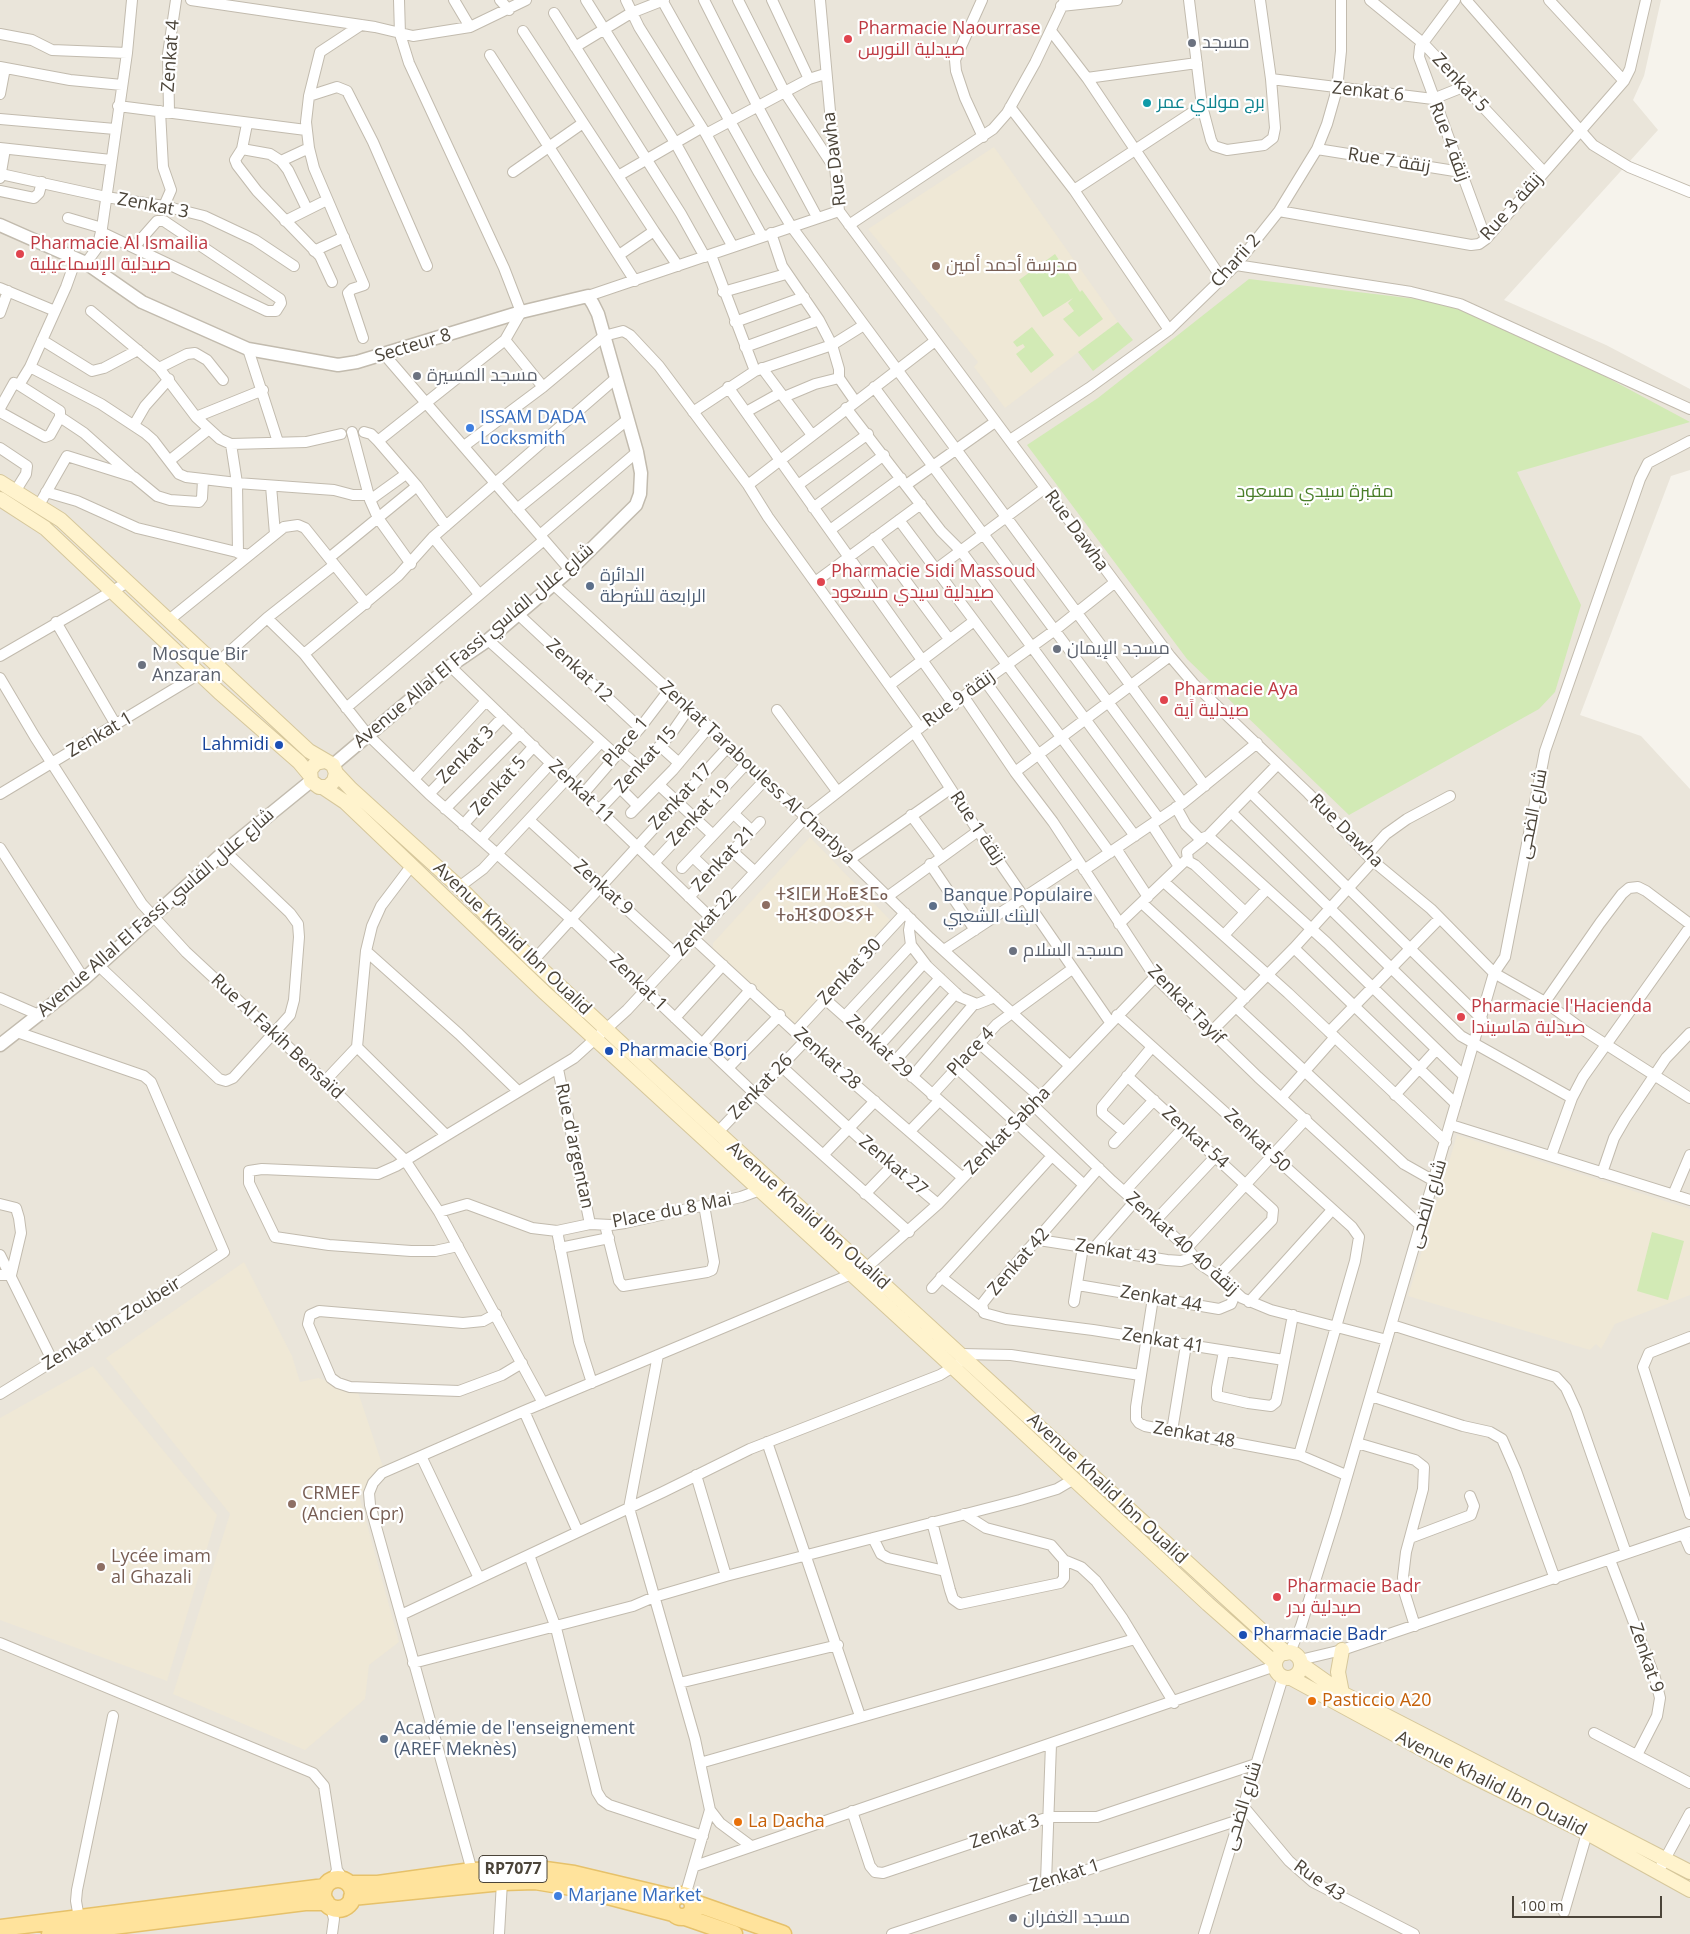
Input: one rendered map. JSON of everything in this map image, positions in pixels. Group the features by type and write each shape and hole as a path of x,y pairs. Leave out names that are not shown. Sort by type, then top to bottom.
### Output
{"main road":[{"name":"Avenue Khalid Ibn Oualid","path":"0,482 39,504 61,520 309,751 331,766 351,789 460,887 601,1034 760,1190 852,1274 959,1360 1294,1657 1342,1693 1597,1834 1690,1890"},
{"path":"0,499 45,528 199,674 299,762 315,786 324,788 334,781 331,766 316,762 310,777"},
{"name":"Avenue Khalid Ibn Oualid","path":"324,788 345,802 412,865 601,1034 717,1132 866,1268 959,1360 1074,1479 1281,1671 1466,1773 1597,1834 1665,1859 1690,1872"},
{"path":"1342,1650 1338,1672 1342,1693"},
{"path":"1279,1656 1294,1657 1300,1672 1281,1671 1279,1656"},
{"name":"RP7077","path":"0,1928 337,1889 472,1871 505,1869 558,1872 783,1934"},
{"name":"RP7077","path":"50,1934 154,1927 305,1902 337,1889 534,1881 568,1886 633,1901 682,1905 734,1934"}],"street":[{"path":"20,385 30,368 66,287 81,261 98,248 127,52 132,0"},
{"name":"Zenkat 4","path":"164,206 171,190 163,167 164,111 168,54 176,0"},
{"path":"191,0 361,25 400,34 426,36 470,27 509,10 526,0"},
{"path":"378,441 505,340 521,312 504,268 409,63 400,34 399,0"},
{"path":"454,0 470,27"},
{"path":"500,0 509,10"},
{"path":"586,0 676,144 733,247"},
{"path":"626,0 632,13 767,235 786,274 819,320 832,345 839,369 839,378 855,401"},
{"path":"575,47 603,28 663,0 759,173 791,226 1008,517 1131,688 1205,786"},
{"path":"704,0 817,217"},
{"path":"738,0 784,91 834,169"},
{"path":"772,0 809,79"},
{"path":"812,0 821,12"},
{"name":"Rue Dawha","path":"820,0 825,74 839,211 1170,656 1194,683 1308,793 1370,858 1440,918 1494,973 1545,1002 1607,1046 1690,1098"},
{"path":"982,0 955,60 956,71 983,137"},
{"path":"849,225 993,129 1010,107 1051,31 1063,3 1116,0"},
{"path":"1189,0 1202,106 1214,146 1228,150 1264,144 1274,138 1275,128 1271,79 1260,0"},
{"name":"Charii 2","path":"1010,440 1089,388 1169,330 1236,266 1279,211 1317,149 1337,89 1341,51 1341,0"},
{"name":"Zenkat 5","path":"1370,0 1424,44 1544,172"},
{"path":"1424,44 1455,0"},
{"path":"1466,0 1580,131 1607,156 1690,192"},
{"path":"1549,0 1624,81"},
{"name":"Rue 3 زنقة","path":"1279,211 1471,245 1479,244 1486,239 1624,81 1630,69 1646,0"},
{"path":"554,12 708,255 745,347 758,369 782,395 812,435"},
{"path":"361,25 320,52 309,96 306,130 309,148 327,200 364,286 352,289 348,293 363,338"},
{"path":"524,31 678,266"},
{"path":"1051,31 1087,78 1222,279"},
{"path":"0,34 32,40 52,50 127,52"},
{"name":"Rue 4 زنقة","path":"1424,44 1420,47 1419,56 1433,99 1486,239"},
{"path":"490,55 635,280"},
{"path":"1087,78 1197,63"},
{"path":"0,94 2,68 70,80 122,85"},
{"path":"618,176 676,144 731,121 784,91 809,79 825,74"},
{"name":"Zenkat 6","path":"1271,79 1337,89 1433,99 1463,87"},
{"path":"309,96 337,87 347,91 373,142 427,266"},
{"path":"118,106 247,124 306,130"},
{"path":"1074,190 1202,106"},
{"path":"1010,107 1074,190 1169,330"},
{"path":"0,119 115,129"},
{"path":"513,172 583,123"},
{"path":"247,124 242,149 235,160 237,166 257,192 322,259 332,282"},
{"path":"0,176 2,148 111,160"},
{"path":"281,161 309,148"},
{"path":"242,149 270,154 281,161 288,170 307,209"},
{"name":"Rue 7 زنقة","path":"1317,149 1460,172"},
{"name":"Zenkat 3","path":"0,176 42,182 106,197 164,206 221,222 255,240 294,266"},
{"path":"0,191 34,198 39,194 42,182"},
{"path":"285,221 327,200"},
{"name":"Secteur 8","path":"0,225 81,261 142,302 248,350 338,364 357,362 521,312 588,296 839,211"},
{"path":"68,218 102,230 268,311 274,312 278,309 280,299 167,223 157,221 135,246"},
{"path":"619,255 654,231"},
{"path":"314,251 344,237"},
{"path":"1236,266 1411,292 1460,304 1690,409"},
{"path":"724,292 786,274"},
{"path":"0,313 4,289 55,311"},
{"path":"346,708 479,594 637,452 598,314 588,296"},
{"path":"736,322 804,297"},
{"path":"92,311 159,368 196,416 209,429 230,444 306,442 341,434"},
{"path":"745,347 819,320"},
{"path":"693,412 728,387 758,369 832,345 864,324"},
{"name":"Rue 1 زنقة","path":"604,336 623,331 630,335 659,366 748,485 814,582 891,684 950,789 1072,969 1113,1019"},
{"path":"464,446 543,387 604,336"},
{"path":"42,340 92,371 99,370 138,350"},
{"path":"505,340 543,387"},
{"path":"748,485 935,340"},
{"path":"248,350 263,390 278,442"},
{"path":"159,368 187,354 196,353 207,360 223,380"},
{"path":"382,353 570,570"},
{"path":"30,368 100,404 134,425 153,440 179,474 203,480 334,490 369,498 406,474"},
{"path":"746,412 782,395 839,378"},
{"path":"134,425 145,406 169,379"},
{"path":"304,654 366,604 410,564 433,537 615,379"},
{"path":"0,408 4,389 14,383 60,411 60,417 50,435 45,437 0,412"},
{"path":"728,387 954,705"},
{"path":"874,387 985,534 1180,805 1186,825 1205,838 1267,889 1372,986 1464,1076"},
{"path":"196,416 263,390"},
{"path":"846,408 868,434 941,531 961,550 1033,645 1156,822 1178,866"},
{"path":"60,417 84,432 157,496 195,502 202,498 203,480"},
{"path":"517,509 627,420"},
{"path":"830,530 903,481 934,465 995,422"},
{"path":"169,461 209,429"},
{"path":"352,432 369,498 378,518 410,564"},
{"path":"364,432 371,434 378,441 417,486 446,526"},
{"path":"798,485 868,434"},
{"name":"شارع الضحى","path":"1294,1657 1420,1224 1475,1044 1494,973 1505,957 1545,751 1640,479 1648,463 1690,441"},
{"path":"230,444 237,483 238,553"},
{"path":"0,448 27,466 26,474 16,490"},
{"name":"Avenue Allal El Fassi شارع علال الفاسي","path":"331,766 450,666 488,640 554,584 636,506 640,494 641,473 637,452"},
{"path":"813,508 884,455"},
{"path":"39,504 67,456 134,477"},
{"path":"271,486 275,534"},
{"path":"216,664 378,518 417,486"},
{"path":"935,570 1045,488"},
{"path":"46,492 77,501 137,528 249,555"},
{"path":"814,582 921,504"},
{"path":"899,520 1135,836"},
{"path":"169,620 284,527 298,524 305,528 366,604"},
{"path":"433,537 479,594"},
{"path":"874,538 950,639"},
{"path":"0,656 111,590 128,582"},
{"name":"Rue 9 زنقة","path":"806,817 917,730 1055,630 1114,582"},
{"name":"Zenkat Tarabouless Al Charbya","path":"554,584 689,708 727,748 806,817 848,860 1069,1065"},
{"name":"Zenkat 12","path":"518,614 640,728"},
{"name":"Zenkat 1","path":"267,618 304,654 368,735 429,794 571,919 755,1094 909,1232"},
{"path":"891,684 974,621"},
{"path":"56,622 116,725"},
{"path":"488,640 601,742 640,768"},
{"path":"1015,772 1131,688 1170,656"},
{"name":"Zenkat 11","path":"450,666 710,918"},
{"name":"Zenkat 1","path":"0,794 199,674"},
{"name":"Rue Al Fakih Bensaïd","path":"0,678 131,888 153,917 186,952 325,1081 405,1160 439,1212 543,1403"},
{"path":"986,681 1114,852 1145,900 1245,998"},
{"name":"Place 1","path":"583,794 640,728 669,690"},
{"name":"Zenkat Tayif","path":"964,697 1015,772 1053,822 1155,978 1281,1098 1420,1224"},
{"path":"414,779 486,701"},
{"name":"Zenkat 15","path":"599,810 660,746 689,708"},
{"path":"777,710 837,791"},
{"name":"Zenkat 3","path":"429,794 503,717"},
{"path":"621,789 635,810 679,763 709,727"},
{"path":"445,809 520,733"},
{"path":"460,887 483,869 601,742"},
{"path":"944,950 1024,898 1081,866 1114,852 1180,805 1257,744"},
{"name":"Zenkat 5","path":"464,825 534,746"},
{"path":"660,746 679,763"},
{"name":"Zenkat 17","path":"533,961 636,845 727,748"},
{"path":"481,839 551,763"},
{"name":"Zenkat 19","path":"654,863 746,764"},
{"path":"1245,912 1188,860 1188,852 1205,838 1277,765"},
{"name":"Avenue Allal El Fassi شارع علال الفاسي","path":"0,1045 84,979 310,777"},
{"path":"682,868 764,781"},
{"path":"659,785 676,803 713,835"},
{"path":"848,860 950,789"},
{"path":"1251,793 1482,1019"},
{"path":"1211,1032 1349,889 1393,829 1450,796"},
{"path":"1231,812 1460,1036 1572,1098"},
{"path":"734,814 752,830"},
{"path":"912,816 941,856"},
{"name":"Zenkat 22","path":"458,1246 435,1251 412,1251 329,1245 275,1238 248,1178 249,1171 255,1169 371,1175 396,1166 558,1068 586,1049 646,990 692,937 806,817"},
{"name":"Zenkat 9","path":"529,820 677,955"},
{"name":"Zenkat 21","path":"689,897 760,822"},
{"path":"887,896 978,831"},
{"path":"0,848 84,979"},
{"path":"99,966 219,1080 226,1081 232,1078 272,1032 287,1018 292,1006 299,947 298,924 279,902 225,851"},
{"path":"733,852 754,871"},
{"path":"693,857 711,874"},
{"path":"1119,924 1164,882 1184,860 1188,860"},
{"path":"930,864 975,930"},
{"path":"325,1081 357,1047 366,951 372,926 381,906 412,865"},
{"path":"1164,882 1224,935 1446,1142"},
{"path":"1545,1002 1605,916 1629,888 1638,887 1646,891 1690,926 1607,1046 1595,1058 1572,1098 1551,1156"},
{"path":"1224,935 1267,889"},
{"path":"908,916 912,945 924,963 956,994 974,1004 982,1003 995,997"},
{"name":"Zenkat 30","path":"796,1031 908,916"},
{"path":"1281,1098 1306,1070 1353,1006 1440,918"},
{"name":"Zenkat 28","path":"692,937 780,1015 805,1041 963,1178"},
{"path":"845,1016 912,945"},
{"path":"1294,948 1456,1104"},
{"path":"366,951 459,1034 518,1091"},
{"path":"862,1032 924,963"},
{"path":"675,1018 723,965"},
{"name":"Place 4","path":"910,1131 957,1068 979,1043 1011,1012 1072,969"},
{"path":"878,1047 940,978"},
{"name":"Zenkat Sabha","path":"401,1615 370,1505 369,1492 373,1482 382,1474 524,1411 866,1268 909,1232 938,1204 1015,1122 1034,1106 1069,1065 1113,1019 1155,978"},
{"path":"702,1044 751,989"},
{"path":"895,1061 956,994"},
{"path":"0,998 39,1015"},
{"name":"Zenkat 29","path":"826,999 912,1078 992,1147"},
{"path":"912,1078 974,1004"},
{"path":"1236,1007 1306,1070 1404,1164 1434,1181"},
{"path":"728,1068 780,1015"},
{"name":"Zenkat 50","path":"1113,1019 1152,1047 1352,1226 1359,1237 1358,1250 1337,1326"},
{"name":"Zenkat Ibn Zoubeir","path":"0,1394 224,1252 151,1082 144,1076 16,1032"},
{"path":"1602,1173 1614,1138 1654,1076 1690,1033"},
{"name":"Zenkat 26","path":"717,1132 805,1041"},
{"path":"979,1043 1041,1098"},
{"path":"357,1047 446,1135"},
{"path":"1124,1132 1101,1110 1104,1103 1152,1047"},
{"path":"1395,1095 1436,1050"},
{"name":"Zenkat 27","path":"781,1066 892,1166 938,1204"},
{"name":"Rue d'argentan","path":"558,1068 590,1224"},
{"path":"957,1068 1084,1186"},
{"name":"Zenkat 54","path":"1127,1076 1273,1210 1274,1217 1263,1231 1218,1276"},
{"path":"1114,1143 1154,1100"},
{"name":"Zenkat 27","path":"823,1155 875,1102"},
{"name":"Zenkat 40 زنقة 40","path":"1034,1106 1187,1248 1194,1257 1249,1302 1387,1340"},
{"path":"1187,1248 1306,1119"},
{"path":"1451,1125 1690,1200"},
{"path":"1125,1191 1184,1127"},
{"path":"1156,1220 1216,1156"},
{"path":"1673,1195 1690,1156"},
{"path":"932,1288 1051,1157"},
{"path":"865,1194 892,1166"},
{"name":"Zenkat 42","path":"1041,1323 990,1316 982,1309 982,1304 1099,1168"},
{"name":"Place du 8 Mai","path":"439,1212 467,1204 532,1228 557,1231 590,1224 625,1224 741,1197 760,1190"},
{"path":"1074,1302 1089,1248 1135,1201"},
{"path":"0,1204 16,1208 20,1225 18,1252 5,1275"},
{"path":"605,1225 619,1282 623,1286 712,1270 714,1262 704,1205"},
{"path":"1249,1302 1332,1210"},
{"path":"557,1231 579,1342 592,1383"},
{"path":"560,1248 609,1238"},
{"name":"Zenkat 43","path":"1038,1240 1174,1261 1194,1257"},
{"path":"0,1255 5,1275 53,1362"},
{"path":"941,1277 982,1309"},
{"name":"Zenkat 44","path":"1078,1285 1224,1308 1231,1304 1236,1292"},
{"path":"472,1871 401,1615 767,1442 940,1375 959,1360 1011,1355 1140,1375 1153,1298"},
{"path":"496,1314 483,1321 463,1323 319,1311 310,1315 308,1324 331,1378 338,1383 350,1387 459,1391 502,1375 522,1364"},
{"path":"1224,1351 1217,1396 1271,1406 1276,1402 1293,1315"},
{"name":"Zenkat 41","path":"1041,1323 1284,1360"},
{"path":"1392,1325 1556,1377 1566,1388 1576,1410 1626,1553"},
{"path":"1299,1455 1337,1326"},
{"path":"1690,1337 1648,1353 1642,1367 1690,1514"},
{"path":"1172,1431 1186,1345"},
{"path":"658,1355 628,1508 679,1683 710,1810 682,1905"},
{"name":"Zenkat 48","path":"1140,1375 1136,1421 1145,1426 1299,1455 1346,1475"},
{"path":"1371,1396 1463,1426 1490,1432 1502,1439 1516,1471 1555,1579"},
{"path":"524,1411 578,1532"},
{"path":"767,1442 838,1645 860,1716"},
{"path":"1357,1443 1415,1460 1424,1467 1423,1489 1406,1552 1403,1583 1415,1626"},
{"path":"421,1456 479,1578"},
{"path":"696,1475 726,1576"},
{"path":"413,1663 556,1628 726,1576 1047,1492 1074,1479"},
{"path":"1410,1538 1471,1514 1474,1506 1470,1496"},
{"path":"964,1514 986,1528 1046,1542 1054,1547 1064,1560 1081,1568 1096,1581 1135,1639 1174,1703"},
{"path":"932,1522 953,1599 960,1604 965,1605 1060,1582 1064,1578 1064,1560"},
{"path":"1294,1657 1342,1650 1687,1534 1690,1549"},
{"path":"873,1538 881,1554 888,1558 945,1571"},
{"path":"529,1555 556,1628 598,1792 602,1800 609,1805 703,1836"},
{"name":"Zenkat 9","path":"1610,1560 1656,1678 1660,1698 1657,1716 1637,1755"},
{"path":"700,1763 1135,1639"},
{"path":"0,1643 313,1773 324,1786 337,1889 332,1934"},
{"path":"679,1683 838,1645"},
{"path":"695,1866 1174,1703 1281,1671"},
{"name":"شارع الضحى","path":"1204,1934 1256,1764 1281,1671"},
{"path":"79,1918 76,1901 77,1890 113,1716"},
{"path":"1594,1733 1690,1783"},
{"path":"1046,1882 1051,1744"},
{"name":"Zenkat 3","path":"852,1811 870,1866 875,1872 883,1873 1049,1817 1097,1817 1256,1764"},
{"name":"Rue 43","path":"1243,1806 1289,1861 1314,1882 1398,1931 1414,1934"},
{"path":"710,1810 720,1822 751,1846"},
{"path":"1658,1872 1690,1813"},
{"name":"Zenkat 1","path":"892,1934 1239,1820"},
{"path":"1564,1912 1597,1834"},
{"path":"499,1934 502,1882"}],"shaded area":[{"path":"0,0 1661,0 1644,76 1633,100 1658,130 1504,300 1606,345 1690,389 1690,470 1671,476 1580,715 1641,736 1690,789 1690,1934 0,1934"},
{"path":"994,147 1118,322 1005,408 974,367 978,362 868,229"},
{"path":"810,837 890,920 795,1024 713,949 713,943"},
{"path":"1457,1135 1690,1209 1690,1295 1615,1324 1601,1349 1596,1344 1590,1350 1408,1296"},
{"name":"CRMEF (Ancien Cpr)","path":"244,1262 292,1356 300,1382 318,1378 358,1392 383,1467 359,1495 399,1642 369,1665 365,1699 305,1750 173,1694 230,1514 106,1358"},
{"name":"Lycée imam al Ghazali","path":"93,1366 217,1515 167,1681 0,1620 0,1418"}],"green space":[{"path":"1055,254 1080,292 1082,290 1103,319 1079,337 1063,319 1074,311 1068,303 1073,298 1043,317 1019,280"},
{"name":"مقبرة سيدي مسعود","path":"1249,279 1458,304 1565,355 1690,422 1517,472 1581,605 1555,692 1539,709 1349,815 1187,659 1027,445 1098,398"},
{"path":"1118,322 1133,340 1093,371 1078,352"},
{"path":"1032,327 1054,355 1031,373 1016,354 1025,347 1023,344 1017,347 1013,342"},
{"path":"1652,1232 1684,1241 1668,1300 1637,1291"}],"place":[{"name":"Pharmacie Naourrase صيدلية النورس","path":"848,39"},
{"name":"مسجد","path":"1192,43"},
{"name":"برج مولاي عمر","path":"1147,103"},
{"name":"Pharmacie Al Ismailia صيدلية الإسماعيلية","path":"20,254"},
{"name":"مدرسة أحمد أمين","path":"936,266"},
{"name":"مسجد المسيرة","path":"417,376"},
{"name":"ISSAM DADA Locksmith","path":"470,428"},
{"name":"Pharmacie Sidi Massoud صيدلية سيدي مسعود","path":"821,582"},
{"name":"الدائرة الرابعة للشرطة","path":"590,586"},
{"name":"مسجد الإيمان","path":"1057,649"},
{"name":"Mosque Bir Anzaran","path":"142,665"},
{"name":"Pharmacie Aya صيدلية اًية","path":"1164,700"},
{"name":"Lahmidi","path":"279,745"},
{"name":"ⵜⵉⵏⵎⵍ ⴼⴰⵟⵉⵎⴰ ⵜⴰⴼⵉⵀⵔⵉⵢⵜ","path":"766,905"},
{"name":"Banque Populaire البنك الشعبي","path":"933,906"},
{"name":"مسجد السلام","path":"1013,951"},
{"name":"Pharmacie l'Hacienda صيدلية هاسيندا","path":"1461,1017"},
{"name":"Pharmacie Borj","path":"609,1051"},
{"name":"CRMEF (Ancien Cpr)","path":"292,1504"},
{"name":"Lycée imam al Ghazali","path":"101,1567"},
{"name":"Pharmacie Badr صيدلية بدر","path":"1277,1597"},
{"name":"Pharmacie Badr","path":"1243,1635"},
{"name":"Pasticcio A20","path":"1312,1701"},
{"name":"Académie de l'enseignement (AREF Meknès)","path":"384,1739"},
{"name":"La Dacha","path":"738,1822"},
{"name":"Marjane Market","path":"558,1896"},
{"name":"مسجد الغفران","path":"1013,1918"}]}
